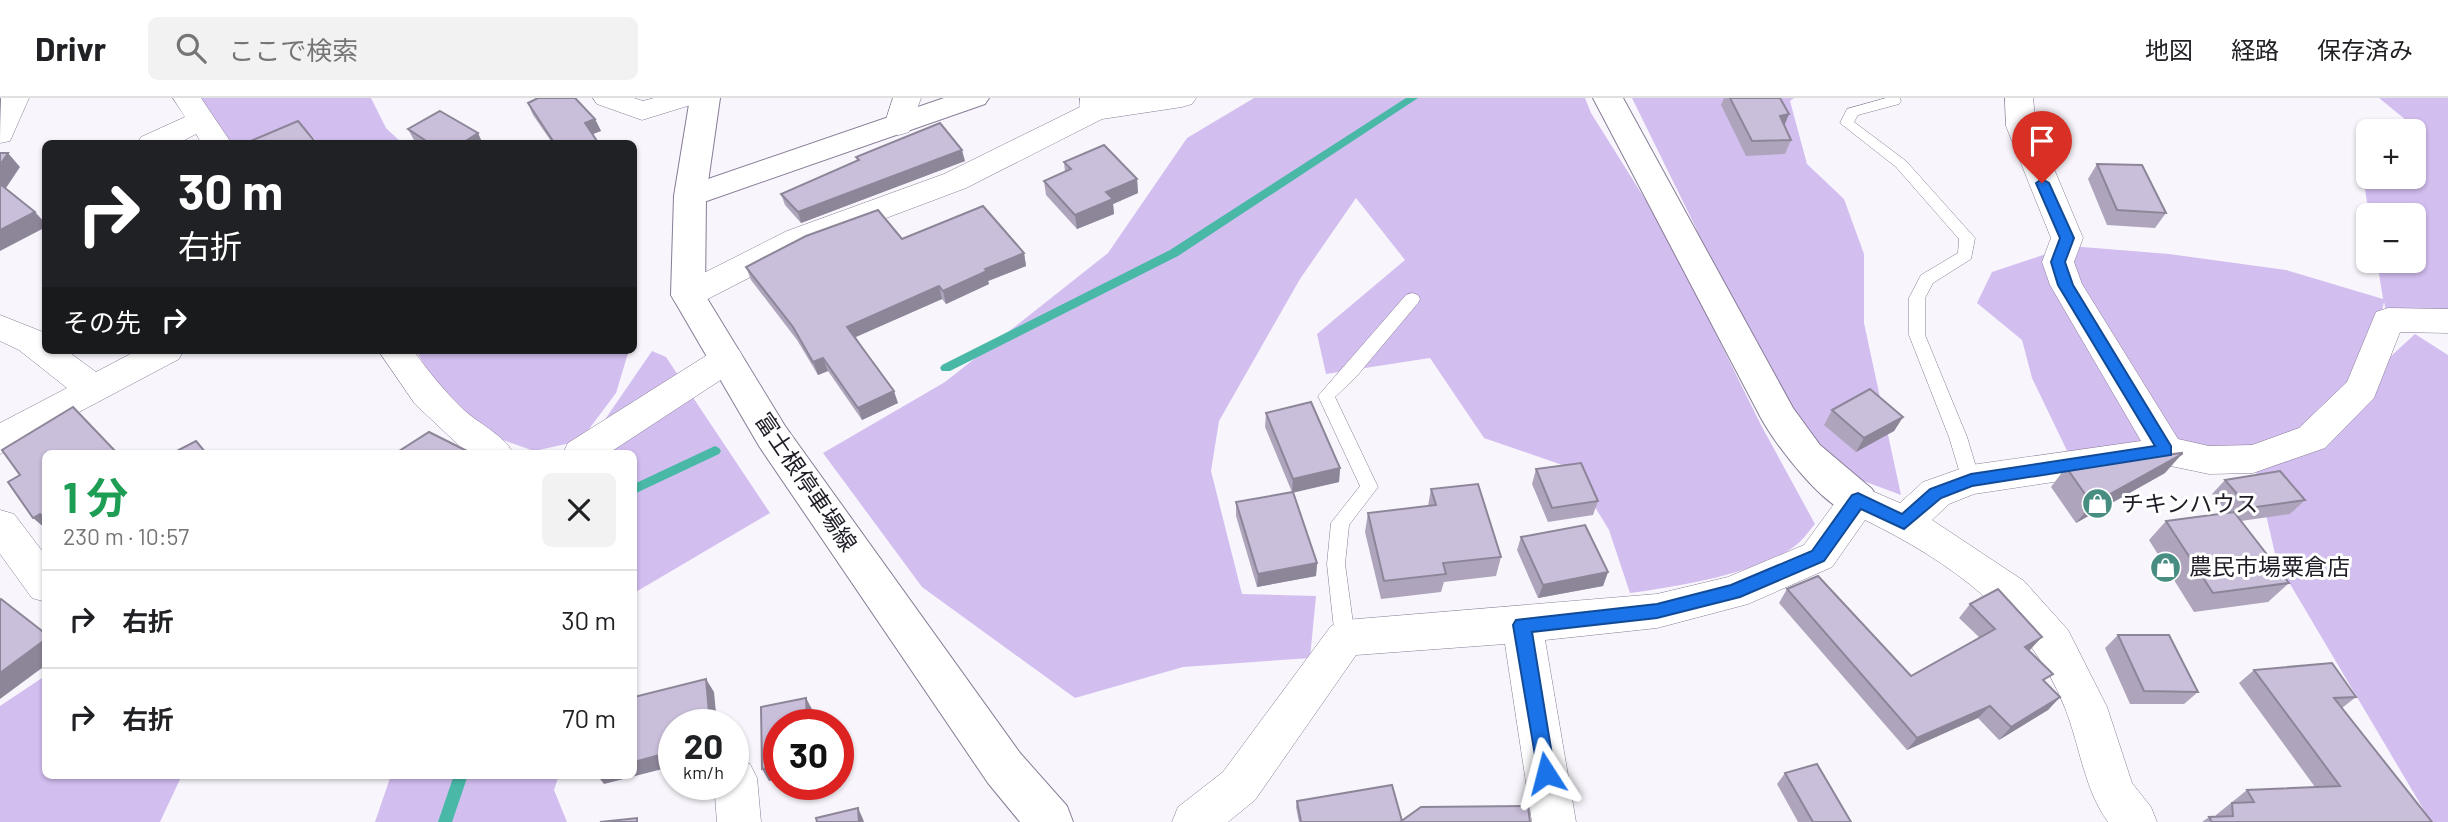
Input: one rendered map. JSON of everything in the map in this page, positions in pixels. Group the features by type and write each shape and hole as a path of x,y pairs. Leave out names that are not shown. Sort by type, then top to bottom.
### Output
{"main road":[{"path":"688,295 690,196 705,98"},
{"path":"690,196 903,112 974,98"},
{"path":"1608,98 1780,418 1806,456 1858,500"},
{"name":"富士根停車場線","path":"688,295 772,436 1004,768 1050,822"}],"street":[{"path":"607,98 642,111 684,98"},
{"path":"688,295 798,239 955,181 1094,105 1182,98"},
{"path":"2019,98 2021,126 2067,238 2058,262 2066,285 2166,451"},
{"path":"161,140 202,121"},
{"path":"1904,522 1936,493 1971,480 2166,451 2209,460 2253,459 2312,438 2362,389 2388,320 2448,321"},
{"path":"0,327 31,341 42,350"},
{"path":"48,354 93,389"},
{"path":"0,440 159,354"},
{"path":"398,354 419,386 464,435 490,450"},
{"path":"586,450 727,359"},
{"path":"1194,822 1239,786 1345,638 1522,625 1657,611 1734,592 1818,556 1858,500 1904,522 1965,559 2010,593 2054,642 2087,707 2114,794 2135,822"},
{"path":"0,525 42,581"},
{"path":"1522,625 1554,822"},
{"path":"737,800 739,822"}],"lane":[{"path":"1893,98 1894,101 1852,113 1847,123 1901,164 1967,238 1966,255 1927,279 1917,298 1917,335 1958,437 1971,480"},
{"path":"1345,638 1336,565 1340,523 1369,487 1326,396 1350,373 1412,299"}],"shaded area":[{"path":"193,98 371,98 386,128 399,140 316,140 308,132 285,140 219,140"},
{"path":"1254,98 1585,98 1591,113 1665,231 1761,425 1815,524 1795,546 1757,565 1691,583 1630,593 1609,530 1571,468 1484,438 1430,358 1326,374 1317,334 1405,260 1356,198 1300,279 1219,421 1211,471 1242,594 1316,596 1310,658 1183,667 1075,698 922,587 823,453 945,382 1108,253 1187,138"},
{"path":"1632,98 1794,98 1790,101 1807,164 1844,199 1864,254 1864,323 1901,495 1842,473 1800,426 1737,338 1696,228"},
{"path":"2379,98 2448,98 2448,316 2388,320 2384,302 2368,372 2341,402 2415,334 2448,355 2448,822 2433,822 2428,817 2277,562 2253,459 2071,459 2032,378 2022,340 1977,303 1992,272 2070,246 2169,254 2286,270 2383,299 2379,273 2426,273 2426,203 2367,203 2365,189 2426,189 2426,119 2405,119"},
{"path":"652,351 666,357 770,513 637,591 637,450 584,450"},
{"path":"418,354 628,354 616,393 580,441 539,450 531,450 475,430 430,376"},
{"path":"42,678 42,779 180,779 160,822 0,822 0,706"},
{"path":"390,779 558,779 554,790 567,822 375,822"}],"building":[{"path":"538,98 575,98 595,119 585,123 596,140 552,140 528,103"},
{"path":"1730,98 1780,98 1789,114 1780,116 1791,140 1752,141"},
{"path":"440,111 478,133 467,140 425,140 408,129"},
{"path":"298,121 314,140 253,140"},
{"path":"940,123 962,150 798,212 781,194 859,160 856,157"},
{"path":"1104,145 1137,179 1106,192 1113,199 1075,215 1044,181 1071,169 1064,162"},
{"path":"0,153 8,153 0,165"},
{"path":"2097,164 2142,165 2166,213 2117,210"},
{"path":"0,184 35,212 0,230"},
{"path":"983,206 1024,253 943,291 939,286 847,327 894,391 858,408 823,358 813,362 793,327 746,267 806,236 878,210 902,239"},
{"path":"1870,389 1903,417 1864,438 1832,410"},
{"path":"1311,402 1340,468 1293,479 1266,413"},
{"path":"73,407 114,450 42,450 42,516 40,514 33,518 8,482 20,475 2,450"},
{"path":"429,432 465,450 401,450"},
{"path":"196,441 204,450 179,450"},
{"path":"2182,453 2092,504 2066,467"},
{"path":"1581,463 1598,501 1552,508 1536,469"},
{"path":"2280,471 2305,500 2249,508 2225,480"},
{"path":"1478,484 1501,557 1443,563 1446,574 1384,581 1368,513 1436,505 1431,489"},
{"path":"1293,492 1317,563 1258,574 1236,502"},
{"path":"2234,512 2289,583 2213,593 2166,521"},
{"path":"1585,525 1608,572 1543,585 1521,537"},
{"path":"1818,576 1911,676 1995,629 1970,604 1998,589 2042,637 2025,647 2053,674 2043,680 2060,697 2011,727 1990,706 1917,738 1787,589"},
{"path":"0,600 42,631 42,642 0,673"},
{"path":"2118,635 2169,635 2198,692 2144,691"},
{"path":"2332,663 2356,697 2334,698 2432,822 2212,822 2209,817 2233,816 2232,803 2254,802 2247,790 2340,786 2254,670"},
{"path":"706,679 709,709 658,709 658,755 637,761 637,696"},
{"path":"806,698 806,709 763,709 762,769 761,707"},
{"path":"1817,764 1851,822 1813,822 1785,773"},
{"path":"1392,785 1402,821 1400,822 1301,822 1297,801"},
{"path":"1528,806 1530,822 1400,822 1421,807"},
{"path":"858,808 859,822 817,822 816,818"},
{"path":"637,818 637,822 600,822"}],"waterway":[{"path":"946,368 1174,253 1413,98"},
{"path":"637,488 715,451"},
{"path":"445,822 460,779"}],"place":[{"name":"チキンハウス","path":"2098,504"},
{"name":"農民市場粟倉店","path":"2166,567"}],"route":[{"path":"1546,773 1522,625 1657,611 1734,592 1818,556 1858,500 1904,522 1936,493 1971,480 2166,451 2066,285 2058,262 2067,238 2042,183"}]}
